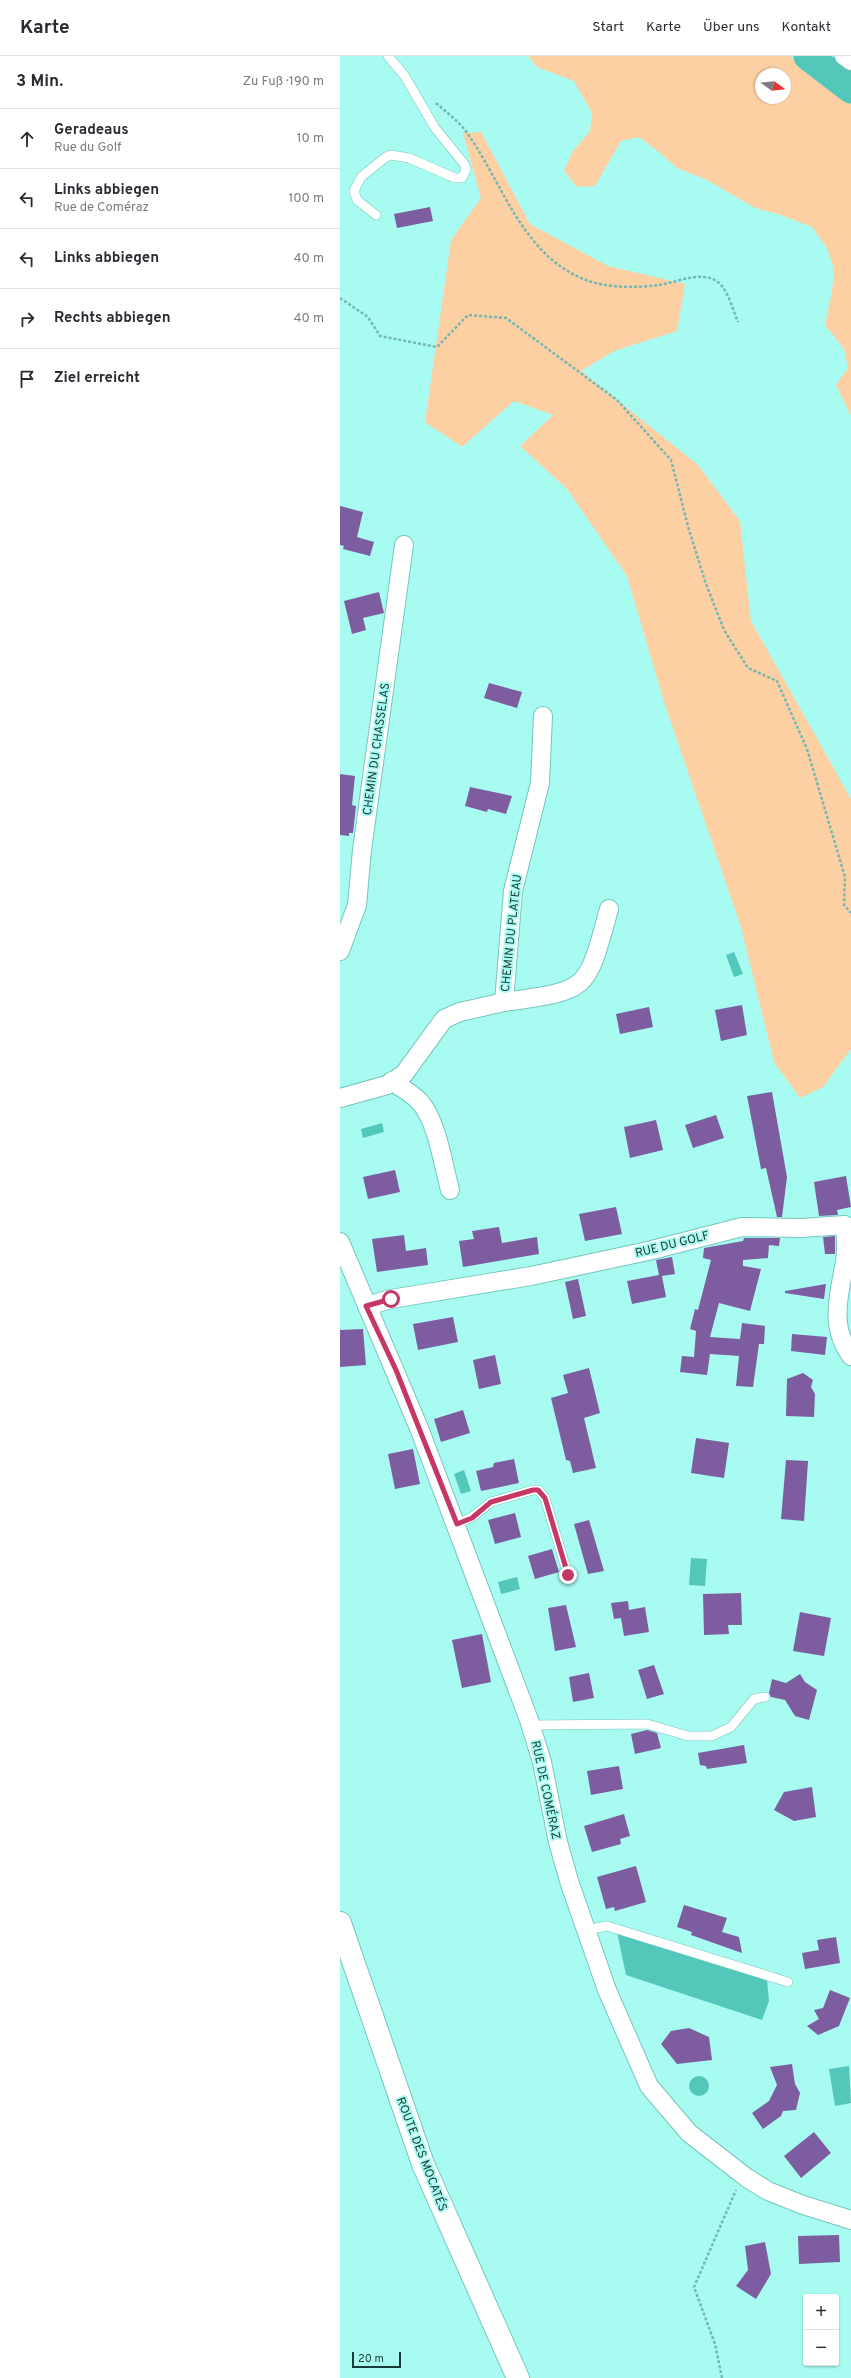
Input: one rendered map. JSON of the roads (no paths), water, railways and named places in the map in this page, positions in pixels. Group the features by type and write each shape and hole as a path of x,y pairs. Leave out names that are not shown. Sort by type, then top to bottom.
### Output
{"street":[{"path":"844,56 851,61"},
{"name":"CHEMIN DU CHASSELAS","path":"340,951 357,906 362,850 404,545"},
{"name":"CHEMIN DU PLATEAU","path":"340,1098 392,1082 408,1070 444,1019 460,1012 504,1002 513,891 540,782 542,716"},
{"path":"504,1002 555,995 568,991 582,982 594,962 609,909"},
{"path":"392,1082 420,1102 426,1111 435,1134 450,1190"},
{"name":"RUE DU GOLF","path":"366,1306 391,1299 531,1276 648,1250 742,1226 801,1228 848,1224 846,1252 836,1309 840,1336 851,1356"},
{"name":"RUE DE COMÉRAZ","path":"340,1242 366,1306 396,1370 457,1524 531,1725 544,1769 561,1854 607,1990 649,2086 689,2133 742,2175 768,2191 803,2205 851,2220"},
{"name":"ROUTE DES MOCATÉS","path":"340,1923 423,2164 518,2378"}],"lane":[{"path":"376,215 357,200 354,191 362,176 386,157 391,155 409,158 455,178 462,178 465,175 464,165 435,128 410,85 388,56"},
{"path":"457,1524 472,1518 491,1502 533,1490 538,1490 545,1498 568,1575"},
{"path":"531,1725 647,1724 688,1736 712,1736 731,1727 754,1699 765,1697"},
{"path":"586,1930 607,1926 788,1982"}],"waterway":[{"path":"808,56 851,89"}]}
